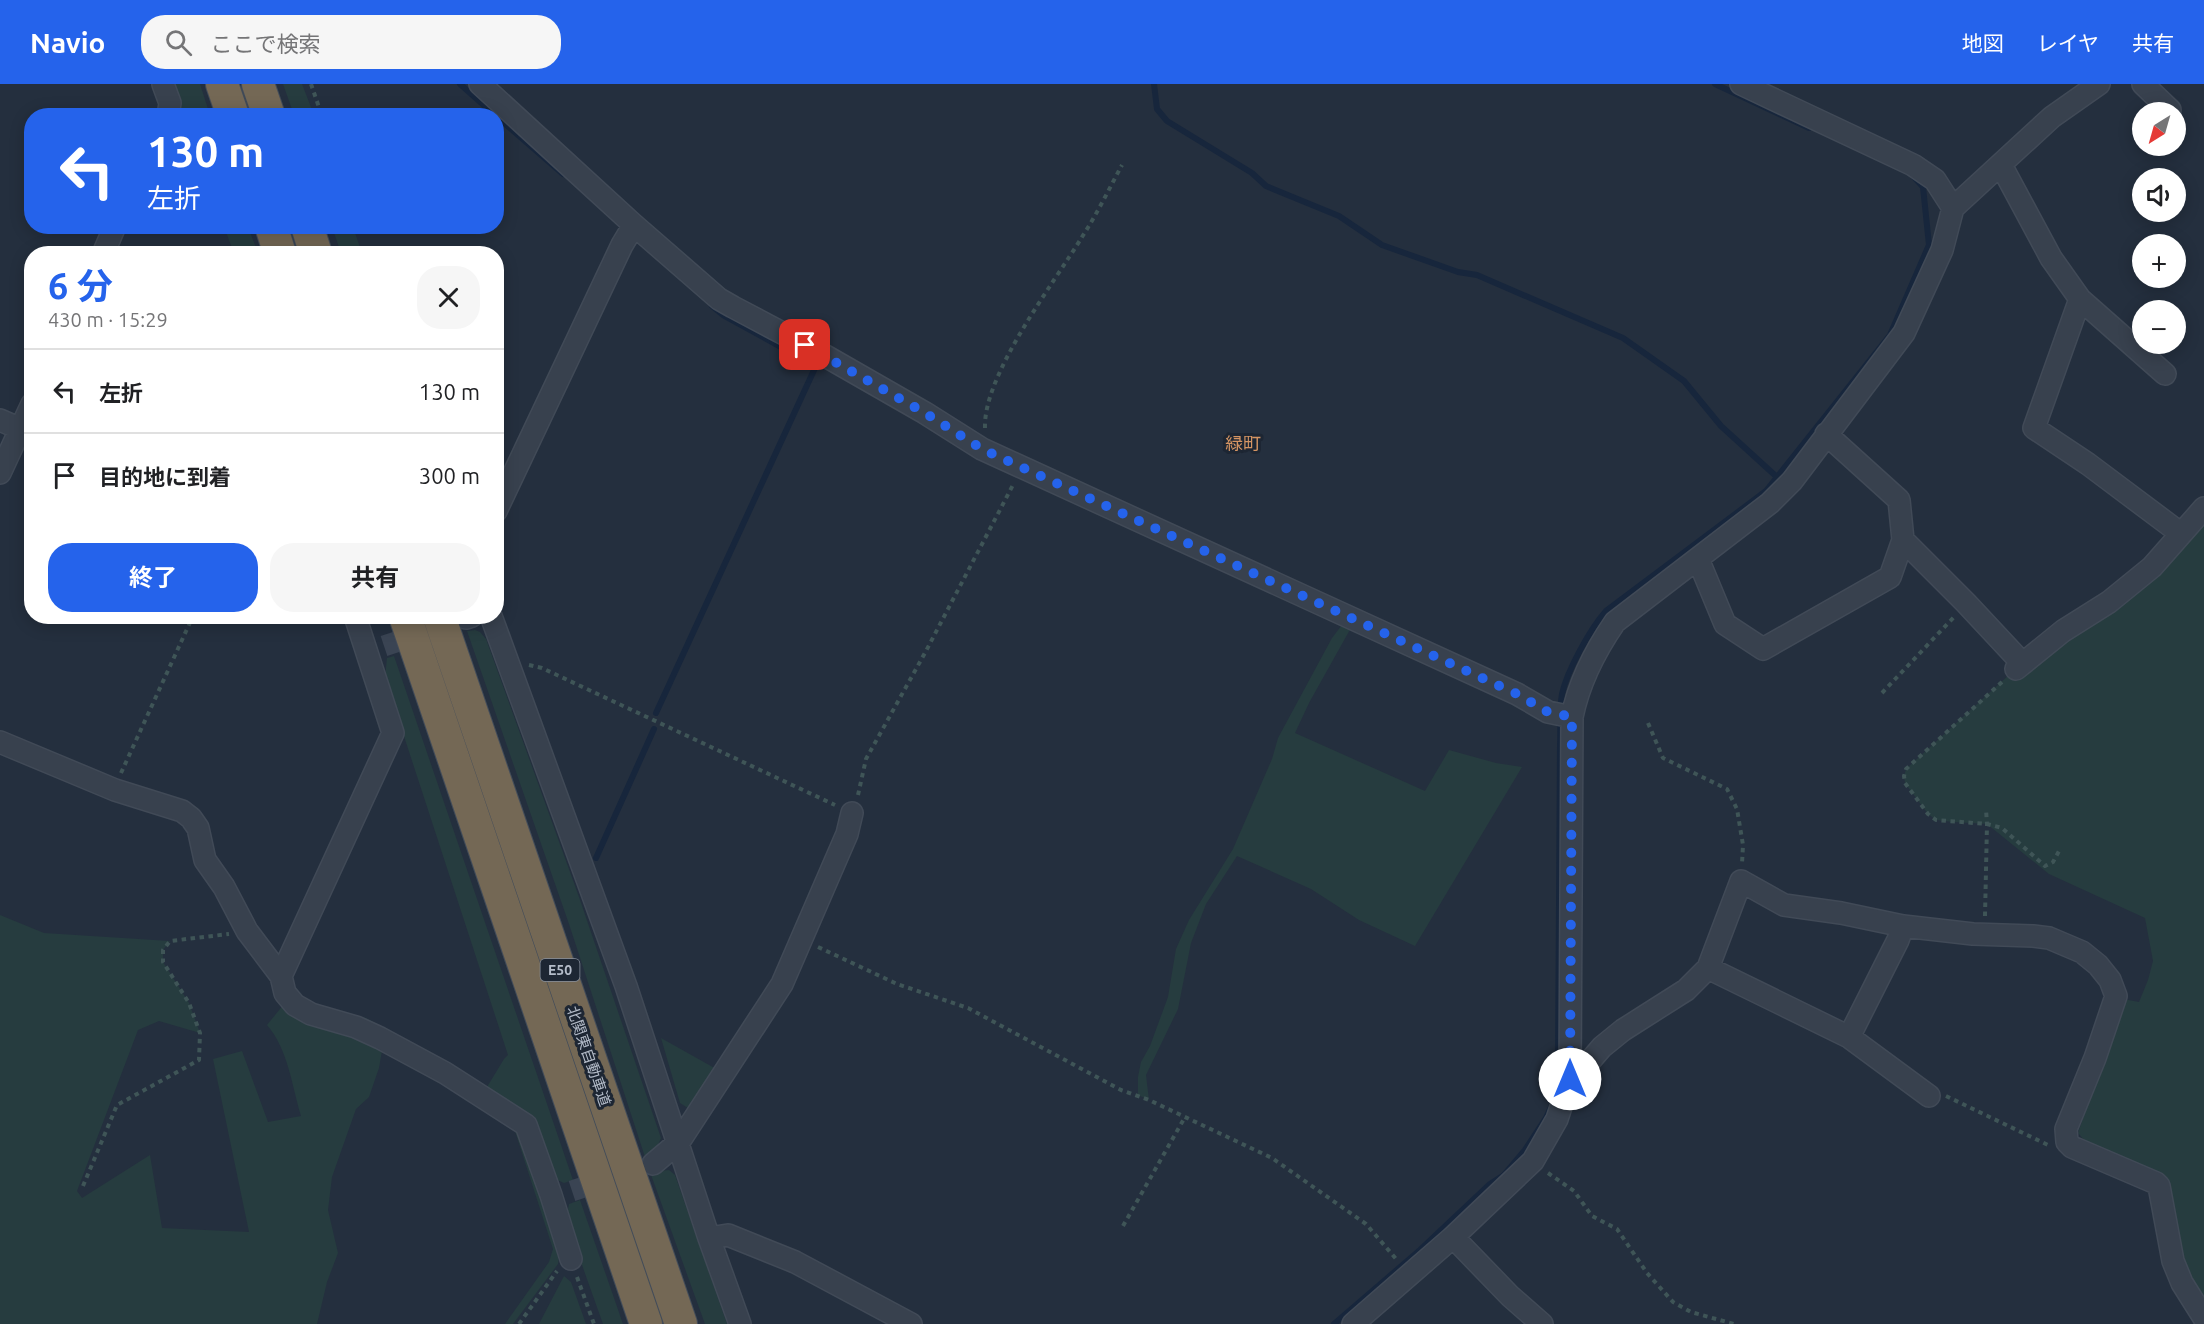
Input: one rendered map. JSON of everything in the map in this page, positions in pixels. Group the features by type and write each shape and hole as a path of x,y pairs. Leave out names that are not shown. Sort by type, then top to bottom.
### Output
{"highway":[{"path":"222,84 230,108"},
{"path":"258,84 266,108"},
{"name":"E50","path":"408,624 646,1324"},
{"name":"北関東自動車道","path":"461,624 681,1324"}],"street":[{"path":"163,84 170,103 169,108"},
{"path":"480,84 634,225 719,299 822,354 925,413 982,449 1517,694 1548,712 1572,717"},
{"path":"1741,84 1913,165 1935,180 1953,208"},
{"path":"1353,1324 1453,1237 1533,1161 1557,1119 1570,1079 1572,717 1584,676 1601,642 1615,622 1770,503 1792,481 1904,333 1942,250 1953,208 2052,117 2099,84"},
{"path":"2143,84 2162,102"},
{"path":"2001,165 2051,258 2080,299 2165,374"},
{"path":"504,494 622,244 634,225"},
{"path":"2080,299 2034,428 2088,464 2180,533"},
{"path":"0,420 24,431"},
{"path":"1698,559 1725,624 1762,649 1890,577 1903,540 1899,500 1826,434"},
{"path":"0,473 24,435"},
{"path":"1903,540 1966,603 2019,666 2063,631 2109,602 2152,567 2204,508"},
{"path":"281,976 393,733 375,649 360,624"},
{"path":"494,624 626,986 709,1238 740,1324"},
{"path":"0,742 111,788 182,811 191,818 198,828 205,860 224,887 247,931 281,976 285,993 295,1005 311,1014 356,1027 380,1038 445,1073 526,1125 561,1193 571,1259"},
{"path":"653,1164 679,1142 778,990 847,834 852,813"},
{"path":"1570,1079 1577,1076 1609,1041 1686,990 1708,968 1741,881 1784,905 1841,913 1903,926 1985,935 2049,938 2082,952 2098,965 2110,980 2116,996 2065,1137 2072,1147 2159,1186 2173,1260 2182,1283 2204,1318"},
{"path":"1849,1037 1903,926"},
{"path":"1708,968 1849,1037 1929,1096"},
{"path":"709,1238 728,1235 795,1262 911,1324"},
{"path":"1453,1237 1510,1296 1542,1324"}],"path":[{"path":"311,84 319,108"},
{"path":"982,449 985,418 1002,370 1029,318 1083,236 1122,165"},
{"path":"509,667 531,664 542,668 852,813 866,759 1023,467"},
{"path":"1882,693 1966,603"},
{"path":"111,788 116,784 190,624"},
{"path":"2019,666 1906,769 1905,783 1928,814 1936,820 1987,824 2002,828 2045,866 2053,862 2059,851"},
{"path":"1648,723 1663,758 1727,789 1737,809 1742,836 1741,881"},
{"path":"1985,935 1986,808"},
{"path":"83,1186 117,1105 199,1060 200,1033 189,1003 163,962 164,950 170,941 247,931"},
{"path":"801,939 897,984 968,1008 1121,1090 1185,1116 1272,1158 1366,1224 1402,1266 1407,1277"},
{"path":"1929,1096 1943,1095 2054,1148 2072,1147"},
{"path":"1123,1227 1185,1116"},
{"path":"1533,1161 1574,1191 1592,1215 1617,1229 1647,1273 1673,1302 1691,1312 1734,1324"},
{"path":"520,1324 554,1273 571,1259 594,1324"}],"green space":[{"path":"172,84 200,84 208,108 181,108"},
{"path":"283,84 302,84 311,108 292,108"},
{"path":"227,234 251,234 255,246 231,246"},
{"path":"334,234 355,234 360,246 339,246"},
{"path":"2204,508 2204,1308 2173,1260 2162,1175 2084,1140 2078,1133 2123,999 2139,1002 2148,980 2153,961 2145,918 2049,874 1987,824 1936,820 1928,814 1905,783 1904,776 1906,769 2022,663 2063,631"},
{"path":"1345,621 1352,626 1295,733 1425,791 1449,750 1496,763 1522,767 1415,946 1359,920 1311,889 1237,856 1206,904 1191,943 1178,1009 1146,1075 1149,1100 1138,1095 1138,1077 1141,1062 1150,1046 1168,997 1176,949 1189,920 1233,849 1272,759 1278,738 1332,638"},
{"path":"475,630 486,639 579,897 661,1138 654,1154 645,1157 569,924 467,631"},
{"path":"394,656 573,1180 564,1183 553,1178 531,1119 311,1004 366,1018 437,1056 487,1087 508,1055 385,678 387,658"},
{"path":"0,915 44,933 170,941 163,950 163,962 189,1003 200,1033 159,1021 138,1030 77,1191 82,1198 150,1155 162,1228 249,1232 213,1059 242,1051 268,1122 301,1116 285,1056 267,1025 284,1004 383,1045 379,1068 369,1097 356,1109 332,1177 328,1210 338,1253 327,1282 317,1324 0,1324"},
{"path":"661,1038 718,1070 691,1110 680,1103"},
{"path":"514,1128 521,1131 560,1250 558,1264 513,1324 505,1324 549,1262 553,1249"},
{"path":"669,1170 675,1175 727,1324 705,1324 650,1172"},
{"path":"580,1200 623,1324 603,1324 566,1220 569,1204"},
{"path":"564,1276 571,1282 586,1324 539,1324"}],"waterway":[{"path":"460,84 487,108"},
{"path":"1154,84 1157,109 1167,121 1252,173 1266,186 1339,216 1382,245 1458,272 1477,275 1623,338 1684,381 1721,426 1778,478"},
{"path":"1715,84 1809,128"},
{"path":"504,123 563,174"},
{"path":"1334,1324 1420,1250 1490,1184 1504,1175 1525,1150 1546,1118 1552,1105 1558,1067 1560,713 1562,694 1569,674 1586,639 1606,611 1766,491 1890,335 1929,245 1923,187 1913,176"},
{"path":"656,713 815,368 812,364 723,315 712,306"},
{"path":"596,858 654,729"}],"tunnel":[{"path":"384,646 423,633"},
{"path":"572,1191 641,1168"}],"district":[{"name":"緑町","path":"1243,443"}],"route":[{"path":"805,345 925,413 982,449 1517,694 1548,712 1572,717 1570,1079"}]}
